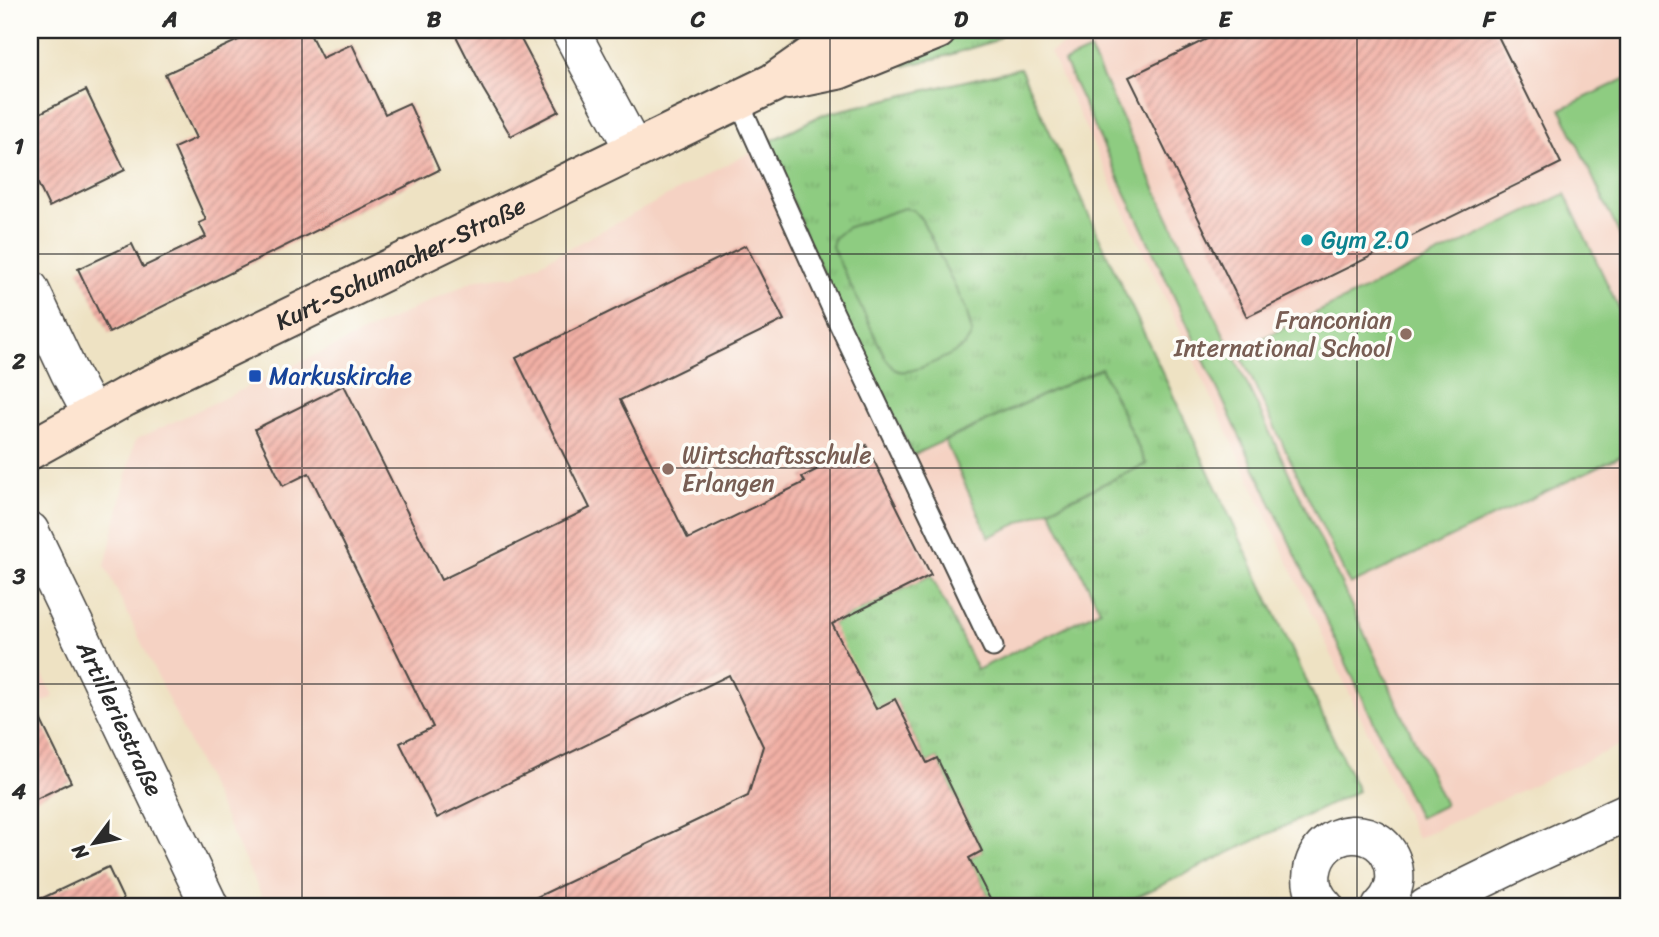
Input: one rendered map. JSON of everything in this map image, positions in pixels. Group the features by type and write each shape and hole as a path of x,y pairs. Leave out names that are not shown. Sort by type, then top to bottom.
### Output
{"main road":[{"name":"Kurt-Schumacher-Straße","path":"30,450 150,384 773,83 827,45 858,30"},
{"name":"Kurt-Schumacher-Straße","path":"773,83 838,70 937,30"}],"street":[{"path":"570,30 634,150"},
{"path":"30,289 92,415"},
{"name":"Artilleriestraße","path":"30,531 210,907"},
{"path":"1426,907 1629,811"},
{"path":"1325,907 1315,893 1311,879 1315,857 1325,845 1338,837 1358,834 1373,839 1383,847 1393,865 1394,886 1383,907"}],"lane":[{"path":"738,100 840,325 993,647"}],"shaded area":[{"name":"Franconian International School","path":"1090,30 1629,30 1629,741 1417,838 1050,52"},
{"name":"Wirtschaftsschule Erlangen","path":"821,115 1358,791 1116,907 267,907 105,566 135,440 477,279 516,276"},
{"path":"30,651 54,697 30,709"}],"green space":[{"path":"969,30 1003,30 994,41 905,66 903,59"},
{"path":"1090,50 1445,805 1419,818 1064,62"},
{"path":"1020,68 1358,791 1116,907 994,907 969,858 982,851 937,758 927,763 895,700 817,738 776,652 931,575 977,670 1100,610 1050,509 1146,464 1101,368 913,455 808,242 769,142 821,115","holes":["904,208 917,214 971,326 924,367 905,372 885,357 832,246"]},
{"path":"1629,77 1629,255 1561,109"},
{"path":"1565,194 1629,330 1629,452 1350,585 1238,350"},
{"path":"904,208 913,210 922,220 966,309 972,333 963,347 949,355 920,368 902,371 896,370 885,357 832,247 834,238 846,228"},
{"path":"1101,368 1146,464 989,537 945,441"}],"building":[{"path":"260,30 308,30 322,58 352,44 385,114 409,103 439,170 109,333 78,269 132,244 143,267 206,237 199,223 206,220 174,148 196,138 165,74"},
{"path":"453,30 516,30 559,111 511,136"},
{"name":"Gym 2.0","path":"1225,30 1495,30 1561,163 1247,317 1129,77"},
{"path":"86,90 125,170 49,207 30,167 30,118"},
{"path":"746,245 784,320 620,400 688,539 805,482 802,477 866,445 931,575 832,624 876,709 895,699 927,763 937,758 982,851 969,858 994,907 516,907 748,796 763,746 729,675 437,818 400,743 433,727 309,473 283,486 255,429 344,385 441,580 590,508 516,358"},
{"path":"30,698 71,782 30,802"},
{"path":"108,867 127,907 30,907 30,904"}],"place":[{"name":"Gym 2.0","path":"1307,240"},
{"name":"Franconian International School","path":"1406,334"},
{"name":"Markuskirche","path":"255,376"},
{"name":"Wirtschaftsschule Erlangen","path":"668,469"}]}
